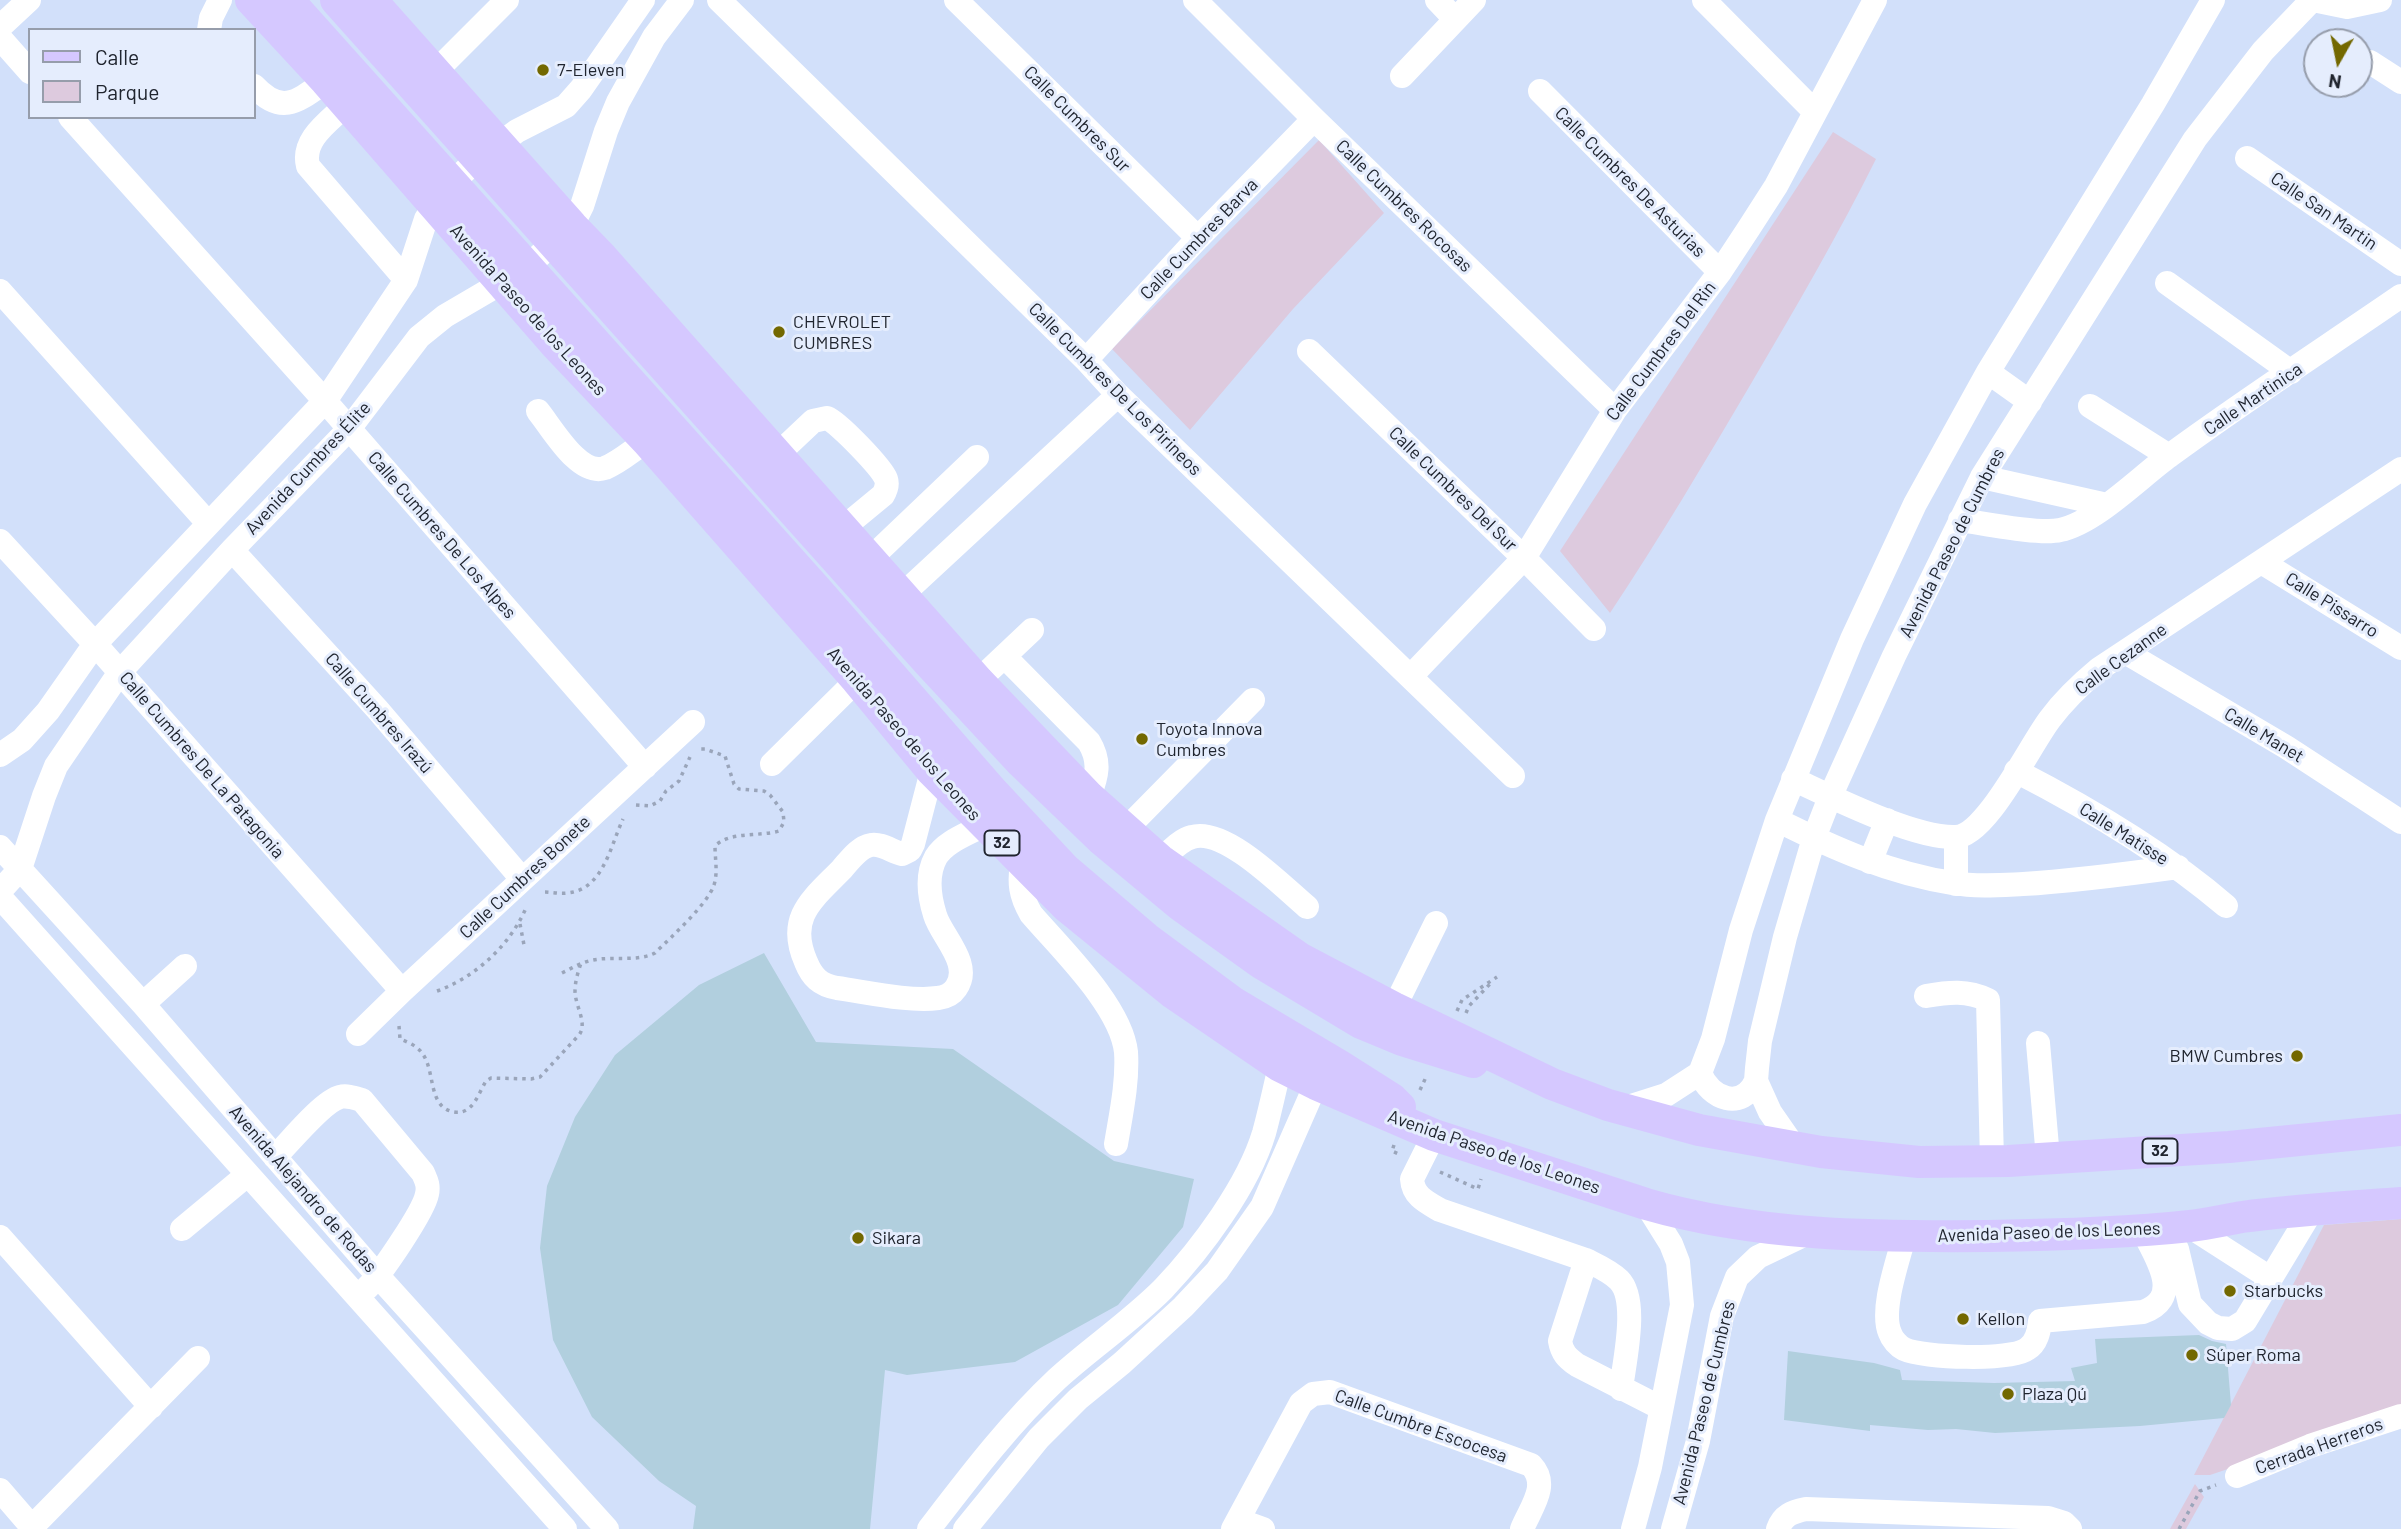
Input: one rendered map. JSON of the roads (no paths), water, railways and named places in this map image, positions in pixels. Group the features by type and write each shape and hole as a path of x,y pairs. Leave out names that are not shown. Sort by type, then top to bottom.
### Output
{"main road":[{"name":"Avenida Paseo de los Leones","path":"251,0 356,114 556,345 647,441 857,680 932,771 984,825 1066,906 1120,952 1173,993 1280,1066 1430,1133 1646,1204 1679,1214 1808,1233 1904,1237 2023,1235 2189,1226 2312,1210 2401,1203"},
{"path":"288,0 815,588 993,792 1065,869 1146,938 1234,1003 1392,1099 1430,1133"},
{"path":"336,0 929,663 1021,762 1093,832 1180,905 1261,963 1361,1023 1443,1044"},
{"name":"32","path":"371,0 978,681 1089,797 1160,860 1301,959 1394,1007 1443,1044 1622,1109 1699,1130 1795,1148 1919,1162 1992,1161 2229,1147 2401,1130"},
{"path":"356,114 378,129 392,129 435,99 439,92 438,75"},
{"path":"556,345 560,321 573,306 592,292 607,286 620,287 636,295"}],"street":[{"path":"0,27 29,0"},
{"path":"209,28 220,0"},
{"path":"438,75 507,0"},
{"name":"Avenida Cumbres Élite","path":"0,755 22,740 48,711 95,643 325,401 406,280 426,219 444,191 472,164 517,131 566,106 581,89 643,0"},
{"name":"Avenida Cumbres Élite","path":"0,891 20,869 56,766 120,672 232,550 349,429 419,337 444,316 503,282 539,256 572,226 582,206 618,102 654,37 682,0"},
{"name":"Calle Cumbres De Los Pirineos","path":"719,0 1086,360 1118,395 1513,776"},
{"name":"Calle Cumbres Sur","path":"956,0 1198,238"},
{"name":"Calle Cumbres Rocosas","path":"1195,0 1615,410"},
{"path":"1437,0 1455,19"},
{"path":"1402,76 1474,0"},
{"path":"1704,0 1815,112"},
{"name":"Calle Cumbres Del Rin","path":"1411,676 1524,558 1615,410 1720,272 1776,186 1875,0"},
{"path":"1622,1109 1666,1095 1700,1073 1713,1039 1741,930 1777,820 1852,639 1915,504 1988,372 2153,104 2213,0"},
{"path":"2312,0 2347,7 2380,0"},
{"name":"Avenida Paseo de Cumbres","path":"1756,1081 1760,1041 1814,838 1894,656 1982,477 2195,139 2263,51 2312,0"},
{"path":"0,38 28,70"},
{"path":"2373,63 2401,82"},
{"path":"256,88 271,100 284,104 296,102 326,81"},
{"name":"Calle Cumbres De Asturias","path":"1540,92 1720,272"},
{"path":"356,114 316,134 307,147 308,166 406,280"},
{"name":"Calle Cumbres De Los Alpes","path":"72,119 325,401 645,766"},
{"name":"Calle Cumbres Barva","path":"1086,360 1198,238 1314,119"},
{"name":"Calle San Martin","path":"2247,158 2401,264"},
{"path":"2167,283 2291,372"},
{"path":"0,291 208,523"},
{"name":"Calle Martinica","path":"1960,520 2058,531 2075,525 2107,505 2169,456 2401,296"},
{"name":"Calle Cumbres Del Sur","path":"1310,351 1594,629"},
{"path":"1988,372 2029,402"},
{"path":"902,595 1118,395"},
{"path":"2090,406 2169,456"},
{"path":"538,411 575,459 586,467 604,468 647,441"},
{"path":"778,454 813,421 827,418 839,425 885,476 887,488 883,495 842,528"},
{"path":"870,559 977,457"},
{"name":"Calle Cezanne","path":"1956,838 1972,832 1982,821 2049,720 2079,685 2401,469"},
{"path":"1982,477 2107,505"},
{"name":"Calle Cumbres De La Patagonia","path":"0,541 95,643 402,991"},
{"name":"Calle Cumbres Irazú","path":"232,550 377,709 530,892"},
{"name":"Calle Pissarro","path":"2263,563 2401,648"},
{"path":"978,681 1032,630"},
{"name":"Calle Manet","path":"2125,652 2286,747 2401,822"},
{"path":"1005,657 1089,741 1098,765 1089,797"},
{"path":"772,764 857,680"},
{"path":"1126,829 1253,700"},
{"name":"Calle Cumbres Bonete","path":"358,1034 402,991 530,892 645,766 693,722"},
{"path":"932,771 910,850 902,854 878,845 869,845 858,852 807,905 799,921 798,936 814,978 825,986 925,999 942,998 952,993 959,985 959,962 935,917 929,886 931,869 937,856 948,844 984,825"},
{"name":"Calle Matisse","path":"2016,771 2057,792 2178,867 2227,905"},
{"path":"1793,779 1887,820 1926,833 1956,838 1956,884"},
{"path":"1777,820 1870,862 1911,875 1956,884 2066,882 2178,867"},
{"path":"1870,862 1887,820"},
{"path":"1160,860 1192,837 1215,838 1253,863 1307,907"},
{"name":"Avenida Alejandro de Rodas","path":"0,847 144,1004 379,1276 607,1529"},
{"path":"1022,862 1019,880 1023,900 1031,914 1094,987 1120,1031 1126,1051 1124,1094 1116,1144"},
{"name":"Avenida Alejandro de Rodas","path":"0,897 565,1529"},
{"path":"1394,1007 1436,923"},
{"path":"144,1004 185,966"},
{"path":"1926,996 1951,992 1974,993 1988,1000 1992,1161"},
{"path":"2038,1043 2048,1158"},
{"path":"929,1529 1017,1418 1058,1378 1162,1289 1195,1253 1237,1193 1263,1135 1280,1066"},
{"path":"1700,1073 1706,1086 1723,1097 1743,1097 1751,1092 1756,1081"},
{"path":"1756,1081 1770,1112 1795,1148"},
{"path":"965,1529 1048,1428 1183,1307 1217,1271 1262,1207 1316,1084"},
{"path":"275,1157 326,1105 339,1097 362,1100 423,1173 427,1182 425,1202 379,1276 356,1298"},
{"path":"1430,1133 1412,1179 1412,1186 1419,1197 1440,1210 1586,1260 1608,1271 1621,1282 1630,1303 1621,1389"},
{"path":"1263,1135 1291,1144"},
{"path":"182,1229 247,1175"},
{"name":"Avenida Paseo de Cumbres","path":"1633,1529 1650,1467 1682,1305 1678,1262 1671,1244 1646,1204"},
{"path":"1225,1209 1250,1223"},
{"path":"2149,1228 2177,1249 2190,1304 2208,1323 2218,1328 2232,1329 2245,1321 2312,1210"},
{"path":"2189,1226 2270,1278"},
{"path":"1904,1237 1888,1315 1890,1335 1903,1349 1913,1351 2002,1357 2026,1351 2034,1343 2040,1321 2143,1312 2160,1303 2164,1293 2161,1268 2149,1228"},
{"name":"Avenida Paseo de Cumbres","path":"1673,1529 1698,1441 1722,1316 1737,1277 1758,1257 1808,1233"},
{"path":"0,1237 151,1408"},
{"path":"1586,1260 1560,1340 1562,1350 1567,1358 1577,1365 1661,1408"},
{"path":"1162,1289 1183,1307"},
{"path":"0,1490 31,1528 198,1358"},
{"name":"Calle Cumbre Escocesa","path":"1235,1524 1301,1403 1313,1394 1330,1392 1531,1465 1539,1473 1539,1490 1522,1529"},
{"name":"Cerrada Herreros","path":"2237,1476 2310,1446 2401,1416"},
{"path":"1784,1520 1807,1509 2048,1518 2064,1523 2070,1529"},
{"path":"1235,1524 1263,1529"}],"place":[{"name":"7-Eleven","path":"543,70"},
{"name":"CHEVROLET CUMBRES","path":"779,332"},
{"name":"Toyota Innova Cumbres","path":"1142,739"},
{"name":"BMW Cumbres","path":"2297,1056"},
{"name":"Sikara","path":"858,1238"},
{"name":"Starbucks","path":"2230,1291"},
{"name":"Kellon","path":"1963,1319"},
{"name":"Súper Roma","path":"2192,1355"},
{"name":"Plaza Qú","path":"2008,1394"}]}
